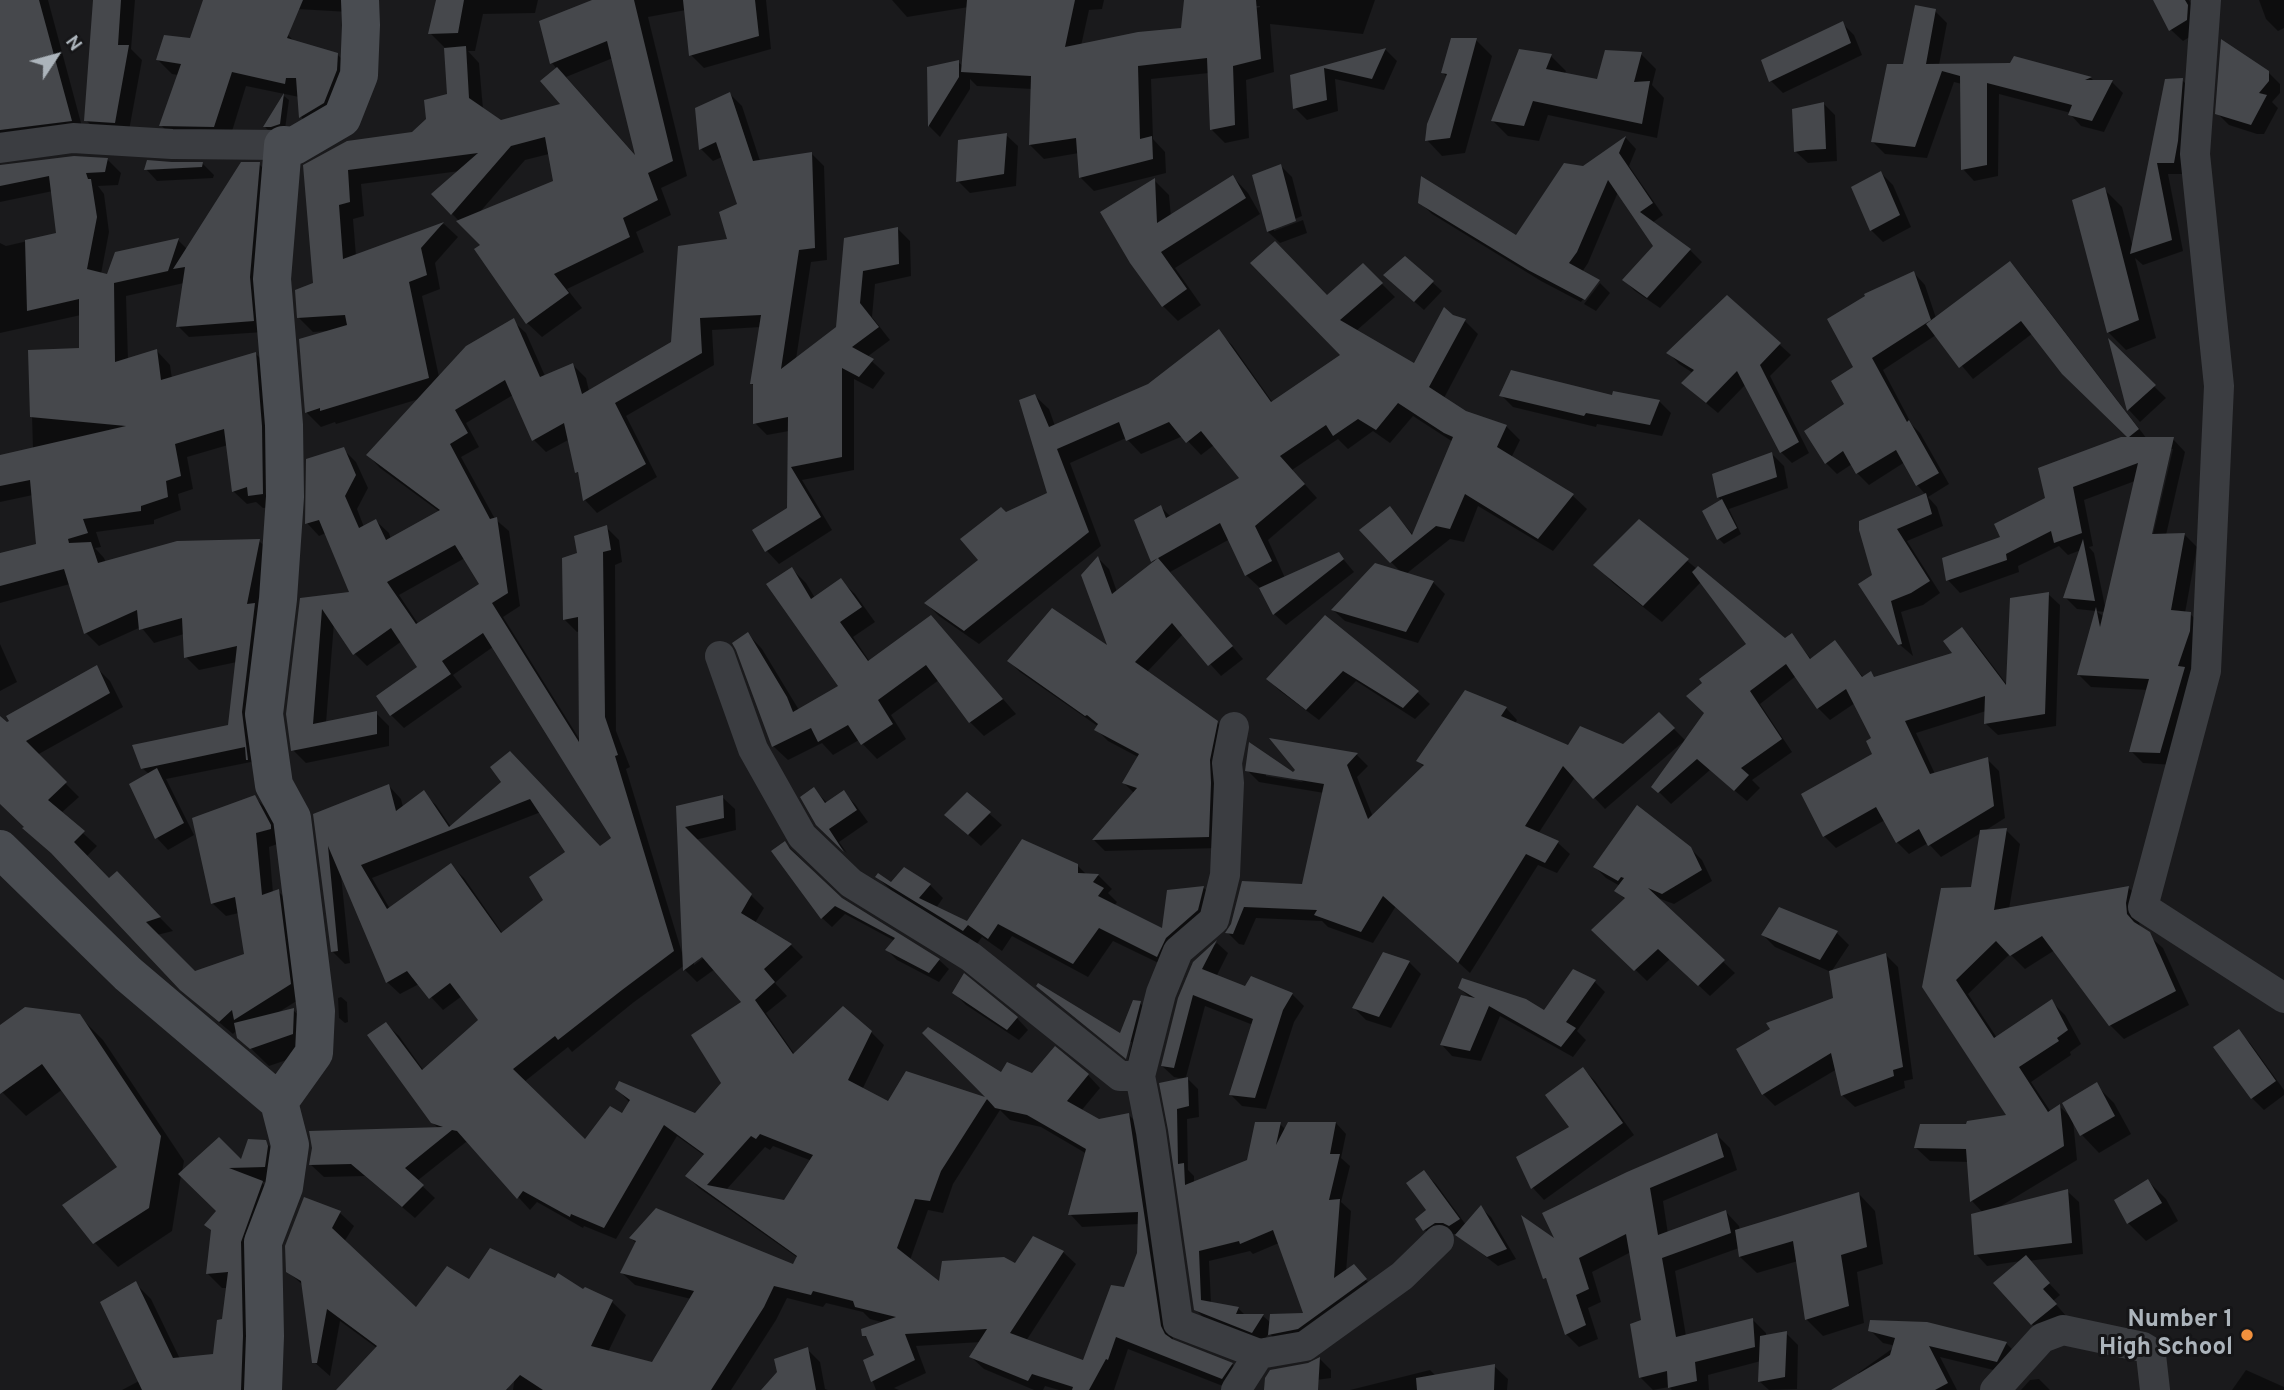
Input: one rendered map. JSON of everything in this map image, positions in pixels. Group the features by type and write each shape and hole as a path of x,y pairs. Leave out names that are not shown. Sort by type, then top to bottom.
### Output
{"street":[{"path":"0,148 73,138 173,144 294,146 342,118 359,75 360,0"},
{"path":"2206,0 2195,154 2219,386 2206,671 2143,907 2284,998"},
{"path":"279,1102 314,1053 316,1011 292,818 274,785 264,714 278,599 285,497 284,425 272,279 283,145"},
{"path":"720,656 753,749 802,836 851,883 971,957 1120,1076 1140,1076"},
{"path":"1234,727 1227,763 1229,783 1225,875 1214,920 1178,951 1161,993 1140,1076 1151,1132 1178,1323 1259,1354 1305,1346 1402,1276 1439,1240"},
{"path":"0,849 128,974 279,1102 290,1145 284,1186 263,1242 263,1390"},
{"path":"1994,1390 2042,1338 2063,1330 2148,1350 2155,1390"},
{"path":"1236,1390 1259,1354"}],"building":[{"path":"0,0 39,0 72,121 0,130"},
{"path":"93,0 121,0 118,45 129,45 115,123 84,121"},
{"path":"203,0 303,0 287,38 338,53 337,70 324,103 299,118 296,78 286,78 285,84 232,72 214,127 159,126 181,64 156,60 164,35 190,38"},
{"path":"436,0 464,0 458,33 428,34"},
{"path":"592,0 634,0 673,161 648,173 658,200 623,218 630,237 554,274 569,293 526,324 474,249 480,245 456,221 553,181 545,137 511,146 451,215 431,194 478,153 348,170 350,202 339,205 343,259 444,222 421,248 427,275 409,282 429,378 320,411 320,408 305,413 299,339 347,325 345,315 297,318 295,290 313,283 303,165 347,141 412,132 426,119 424,100 447,94 444,48 466,46 469,98 501,120 560,104 540,81 557,67 635,155 607,41 550,64 539,21"},
{"path":"683,0 755,0 759,36 689,56"},
{"path":"967,0 1075,0 1065,47 1138,32 1181,28 1184,0 1256,0 1261,59 1233,66 1235,125 1210,130 1207,58 1138,66 1140,139 1152,136 1153,159 1079,178 1076,138 1029,145 1031,76 961,72"},
{"path":"2153,0 2185,0 2188,5 2187,20 2169,31"},
{"path":"1915,5 1936,9 1926,64 2010,63 2014,56 2092,77 2085,80 2113,80 2092,121 2068,115 2072,105 1987,83 1987,165 1961,170 1960,76 1942,71 1915,147 1871,142 1887,64 1903,64"},
{"path":"1843,21 1851,43 1769,82 1761,60"},
{"path":"1451,38 1477,38 1450,138 1425,141 1427,124 1447,74 1441,73"},
{"path":"2221,39 2269,71 2269,81 2259,93 2267,95 2251,125 2215,114"},
{"path":"1386,48 1372,79 1324,68 1327,100 1293,109 1290,75"},
{"path":"1519,49 1552,54 1546,69 1597,79 1605,50 1642,52 1634,82 1650,81 1642,124 1533,101 1524,126 1491,121"},
{"path":"959,60 959,77 928,127 927,67"},
{"path":"2183,78 2174,163 2157,163 2172,240 2130,254 2165,79"},
{"path":"730,92 753,161 812,152 815,248 799,250 781,369 836,327 844,238 898,227 899,264 863,271 860,303 879,327 852,347 874,359 859,377 842,368 842,457 791,467 821,517 765,552 752,530 787,508 788,417 753,424 753,384 750,384 761,315 700,318 702,353 615,403 646,464 583,501 564,423 532,441 505,380 455,410 468,433 450,444 490,519 497,517 508,593 492,603 579,742 578,617 563,620 562,558 577,553 574,536 607,525 611,550 603,552 605,717 674,951 558,1040 555,1036 513,1069 585,1139 610,1106 622,1113 630,1100 615,1089 619,1081 695,1113 721,1083 691,1035 741,1002 702,957 683,971 676,806 723,795 724,818 685,827 752,894 741,913 792,944 764,969 775,982 755,1000 793,1054 843,1006 872,1031 848,1080 888,1101 906,1071 985,1097 922,1033 928,1027 1001,1072 1007,1062 1032,1073 1055,1046 1089,1074 1067,1101 1099,1119 1129,1113 1161,1326 1165,1334 1172,1339 1233,1363 1222,1379 1116,1337 1108,1360 1106,1359 1089,1390 1072,1390 1073,1387 1032,1374 1028,1381 969,1357 987,1329 905,1334 915,1360 871,1382 863,1360 874,1355 866,1336 862,1336 861,1329 896,1317 855,1307 853,1301 813,1291 811,1295 774,1286 764,1307 711,1390 543,1390 520,1375 506,1390 336,1390 377,1346 327,1309 317,1363 312,1363 301,1281 286,1272 285,1246 304,1197 341,1211 332,1228 416,1307 447,1266 469,1279 490,1248 555,1278 558,1273 583,1289 585,1287 613,1300 591,1346 652,1362 694,1291 620,1273 636,1241 629,1238 656,1208 793,1264 797,1256 685,1176 704,1154 664,1125 604,1228 571,1214 570,1217 523,1191 517,1199 457,1131 452,1130 405,1168 424,1185 402,1207 351,1164 309,1165 312,1148 309,1131 443,1127 431,1123 367,1035 386,1022 422,1070 478,1020 450,983 429,999 407,971 386,983 328,846 338,951 331,952 313,814 389,784 396,811 424,790 449,827 501,782 490,767 510,751 600,846 611,838 483,633 442,661 451,674 390,716 376,696 417,667 391,628 353,655 322,609 313,724 377,711 377,734 291,751 286,714 300,598 349,592 319,520 305,524 306,459 344,447 356,475 345,496 359,528 376,519 386,540 440,510 366,455 466,346 514,318 540,377 573,363 582,394 671,342 678,246 727,239 719,212 737,204 716,142 699,150 695,108","holes":["455,545 479,584 416,624 387,582","530,799 565,852 529,877 543,900 501,933 451,863 387,909 361,865","987,1099 995,1108 1027,1115 1086,1149 1068,1215 1138,1212 1137,1253 1124,1287 1111,1285 1083,1360 1010,1333 1064,1251 1033,1236 1015,1263 1004,1257 942,1261 939,1281 897,1248 915,1199 930,1201 941,1171","760,1134 813,1155 784,1200 707,1185 751,1136 756,1139"]},
{"path":"284,93 280,124 263,127"},
{"path":"1824,102 1826,149 1794,152 1792,109"},
{"path":"1007,133 1004,174 956,182 958,140"},
{"path":"1626,136 1619,153 1653,203 1640,212 1691,249 1647,298 1622,280 1653,246 1608,180 1577,252 1569,263 1600,280 1585,300 1528,270 1418,203 1421,176 1516,235 1564,163 1583,166"},
{"path":"74,156 108,158 105,172 86,173 88,179 91,179 97,217 87,269 107,274 115,252 179,238 168,271 114,283 115,362 157,349 161,380 256,352 262,426 263,494 248,496 247,487 232,492 224,429 175,444 181,476 166,481 168,497 141,506 141,511 83,519 88,533 68,539 69,543 91,542 98,563 177,541 260,539 247,604 255,603 242,712 248,760 245,747 141,769 132,745 228,725 237,646 184,658 182,618 139,630 137,610 84,634 64,569 0,586 0,553 36,544 30,480 0,486 0,455 126,426 30,417 28,350 79,348 79,299 27,311 25,240 56,233 49,176 0,186 0,165"},
{"path":"147,160 203,162 202,167 144,170"},
{"path":"241,162 260,162 250,277 254,321 176,327 185,267 173,269"},
{"path":"1281,164 1296,221 1267,232 1252,175"},
{"path":"1881,171 1900,215 1870,231 1851,187"},
{"path":"1233,175 1246,198 1161,252 1187,289 1162,307 1130,263 1100,212 1155,178 1157,223"},
{"path":"2105,187 2139,320 2107,333 2072,200"},
{"path":"1275,241 1327,295 1363,263 1383,283 1340,320 1414,363 1444,307 1453,315 1466,319 1429,387 1466,411 1507,425 1497,447 1574,494 1538,539 1465,494 1450,529 1436,526 1390,563 1359,530 1390,506 1412,535 1453,437 1398,403 1376,430 1358,419 1333,436 1326,425 1280,456 1305,484 1255,526 1272,561 1245,576 1220,523 1151,562 1134,520 1161,505 1166,518 1239,478 1201,431 1186,443 1169,422 1126,441 1119,422 1057,449 1089,532 964,631 924,603 978,560 960,539 1001,507 1006,512 1047,493 1019,400 1035,394 1049,427 1148,384 1219,329 1271,402 1340,355 1250,263"},
{"path":"1405,256 1434,281 1414,302 1383,275"},
{"path":"2010,261 2139,429 2129,437 2174,437 2152,534 2185,533 2171,610 2191,612 2190,631 2178,666 2185,667 2160,753 2129,752 2149,679 2077,675 2096,607 2100,627 2138,463 2073,487 2082,533 2054,543 2051,531 2006,554 2007,560 1946,581 1942,558 2000,537 1994,524 2045,498 2038,468 2127,437 2062,374 2021,321 1959,368 1926,324"},
{"path":"1914,271 1931,320 1872,358 1939,473 1916,486 1896,450 1856,474 1843,451 1825,464 1804,431 1844,404 1831,381 1853,367 1827,319 1865,296 1864,294"},
{"path":"1727,295 1781,343 1760,365 1799,442 1780,453 1737,371 1706,403 1681,383 1694,370 1666,353"},
{"path":"2108,338 2156,385 2127,411"},
{"path":"1511,370 1612,395 1613,391 1660,400 1650,425 1586,413 1584,416 1499,396"},
{"path":"1772,452 1777,477 1717,498 1712,474"},
{"path":"1926,493 1932,514 1897,529 1930,581 1891,601 1902,644 1898,645 1858,584 1872,575 1859,530 1859,521"},
{"path":"1722,499 1737,528 1717,540 1702,511"},
{"path":"1639,519 1689,559 1643,606 1593,565"},
{"path":"2083,539 2095,601 2063,598"},
{"path":"1339,552 1344,559 1273,615 1259,588"},
{"path":"1098,556 1112,594 1158,558 1233,646 1208,666 1172,623 1135,662 1218,721 1210,760 1209,837 1092,840 1137,788 1122,783 1139,754 1094,730 1098,724 1087,715 1007,661 1052,608 1107,645 1081,575"},
{"path":"1375,563 1434,581 1406,632 1331,610"},
{"path":"1698,566 1785,638 1792,633 1810,659 1835,640 1862,677 1871,671 1874,677 1952,653 1943,641 1962,627 2006,685 2010,598 2049,592 2045,714 1984,724 1985,696 1905,721 1930,774 1988,757 1994,806 1928,846 1919,829 1896,843 1876,807 1823,837 1801,794 1872,754 1866,741 1871,738 1846,689 1817,709 1786,664 1750,691 1782,739 1741,768 1749,775 1734,791 1697,759 1658,793 1651,787 1704,713 1686,696 1702,683 1699,679 1746,644 1692,572"},
{"path":"792,567 811,599 841,578 862,607 840,622 868,661 931,615 1003,699 969,723 926,665 878,700 893,724 861,745 848,725 818,742 811,728 772,747 732,643 748,632 787,697 793,712 838,686 766,584"},
{"path":"1325,615 1419,691 1403,708 1343,671 1306,710 1266,679"},
{"path":"97,665 110,693 26,741 67,782 48,800 85,831 74,842 109,878 117,871 161,917 146,922 195,971 244,954 235,897 211,904 192,818 255,795 271,825 271,829 256,833 262,895 279,889 291,984 234,1020 232,1010 219,1022 180,990 51,853 0,804 0,716 9,721 6,716"},
{"path":"1465,690 1507,707 1501,716 1568,745 1580,726 1623,744 1659,712 1675,728 1593,799 1563,766 1525,826 1559,841 1545,863 1526,854 1458,963 1383,896 1361,932 1314,915 1317,910 1244,907 1233,934 1225,933 1231,924 1242,881 1302,884 1324,784 1245,771 1249,742 1293,772 1295,770 1269,738 1358,753 1347,765 1368,819 1424,765 1416,761"},
{"path":"157,768 184,823 155,839 129,784"},
{"path":"814,787 825,803 844,790 857,810 829,829 844,852 816,825 800,797"},
{"path":"967,792 991,812 968,835 944,815"},
{"path":"1637,805 1691,847 1702,870 1662,894 1648,888 1725,960 1698,986 1658,949 1634,971 1591,930 1625,898 1614,891 1624,878 1621,877 1618,881 1593,867"},
{"path":"2007,828 1994,910 2129,886 2127,914 2150,932 2176,991 2109,1026 2042,936 2010,956 1996,941 1956,980 1994,1038 2052,999 2068,1030 2057,1038 2059,1041 2019,1067 2048,1112 2060,1104 2064,1146 1970,1202 1966,1149 1914,1148 1920,1124 1966,1124 1967,1121 2006,1115 1922,987 1941,888 1971,887 1980,830"},
{"path":"1022,839 1078,864 1078,873 1099,874 1093,882 1104,888 1098,896 1162,928 1167,890 1204,886 1198,910 1166,938 1157,957 1099,928 1073,964 998,924 988,939 968,925 963,931 875,877 878,873 891,882 904,867 931,884 919,898 967,921"},
{"path":"785,841 790,849 842,898 940,959 929,973 885,950 895,938 835,906 821,919 771,851"},
{"path":"1779,907 1838,931 1820,960 1761,935"},
{"path":"1217,940 1202,969 1245,986 1251,976 1293,993 1283,1010 1255,1098 1229,1095 1253,1019 1193,995 1174,1068 1161,1066 1178,998 1193,962"},
{"path":"1383,952 1410,961 1379,1017 1352,1008"},
{"path":"1886,953 1903,1067 1893,1070 1894,1076 1841,1096 1831,1053 1762,1095 1736,1049 1770,1029 1766,1023 1833,998 1829,971"},
{"path":"1573,969 1596,980 1566,1022 1576,1028 1561,1047 1489,1006 1470,1051 1440,1045 1461,995 1475,998 1458,988 1462,978 1526,999 1544,1010"},
{"path":"964,973 1018,1017 1007,1030 952,993"},
{"path":"1038,983 1120,1033 1133,1000 1141,1001 1126,1059 1036,986"},
{"path":"25,1007 80,1014 161,1136 149,1208 93,1244 62,1205 117,1167 42,1064 0,1094 0,1025"},
{"path":"294,1008 293,1034 250,1049 237,1038 234,1023"},
{"path":"2239,1029 2276,1081 2251,1099 2213,1047"},
{"path":"1583,1067 1623,1123 1531,1189 1516,1157 1569,1127 1545,1095"},
{"path":"1188,1077 1189,1106 1177,1109 1178,1164 1184,1163 1185,1185 1247,1160 1255,1122 1281,1122 1276,1145 1288,1122 1336,1122 1330,1154 1340,1154 1329,1200 1340,1199 1334,1278 1354,1264 1367,1279 1298,1329 1268,1335 1270,1314 1303,1313 1273,1230 1240,1244 1239,1241 1199,1251 1201,1300 1239,1307 1236,1314 1264,1314 1252,1333 1194,1310 1159,1083"},
{"path":"2097,1082 2115,1116 2080,1136 2062,1103"},
{"path":"1717,1133 1724,1157 1650,1188 1658,1235 1726,1210 1731,1233 1662,1258 1676,1337 1753,1318 1755,1347 1695,1362 1697,1381 1668,1388 1667,1371 1639,1378 1630,1324 1641,1320 1626,1234 1579,1258 1589,1289 1576,1295 1586,1325 1565,1335 1521,1215 1554,1238 1542,1213"},
{"path":"219,1137 241,1159 248,1139 266,1140 268,1146 265,1167 229,1168 263,1181 241,1242 241,1390 142,1390 100,1302 136,1281 173,1358 213,1354 217,1320 222,1319 228,1272 206,1274 211,1230 204,1225 216,1211 178,1174"},
{"path":"1424,1170 1460,1219 1449,1226 1435,1223 1423,1231 1415,1219 1426,1210 1406,1183"},
{"path":"2148,1179 2162,1203 2127,1224 2114,1200"},
{"path":"2068,1189 2072,1243 1974,1255 1971,1214"},
{"path":"1859,1192 1867,1247 1841,1255 1849,1306 1805,1320 1793,1241 1739,1257 1735,1230"},
{"path":"1481,1205 1507,1249 1487,1257 1455,1235"},
{"path":"2026,1255 2050,1283 2043,1289 2057,1304 2031,1325 1993,1283"},
{"path":"1870,1320 1927,1322 2007,1342 1997,1362 1929,1346 1948,1383 1935,1390 1831,1390 1890,1355 1895,1338 1868,1331"},
{"path":"1787,1331 1785,1377 1758,1382 1760,1336"},
{"path":"808,1347 816,1390 761,1390 777,1372 774,1359"},
{"path":"1320,1357 1318,1390 1264,1390 1265,1378 1270,1370 1308,1363"},
{"path":"1495,1364 1494,1390 1417,1390 1416,1378"}],"place":[{"name":"Number 1 High School","path":"2247,1335"}]}
